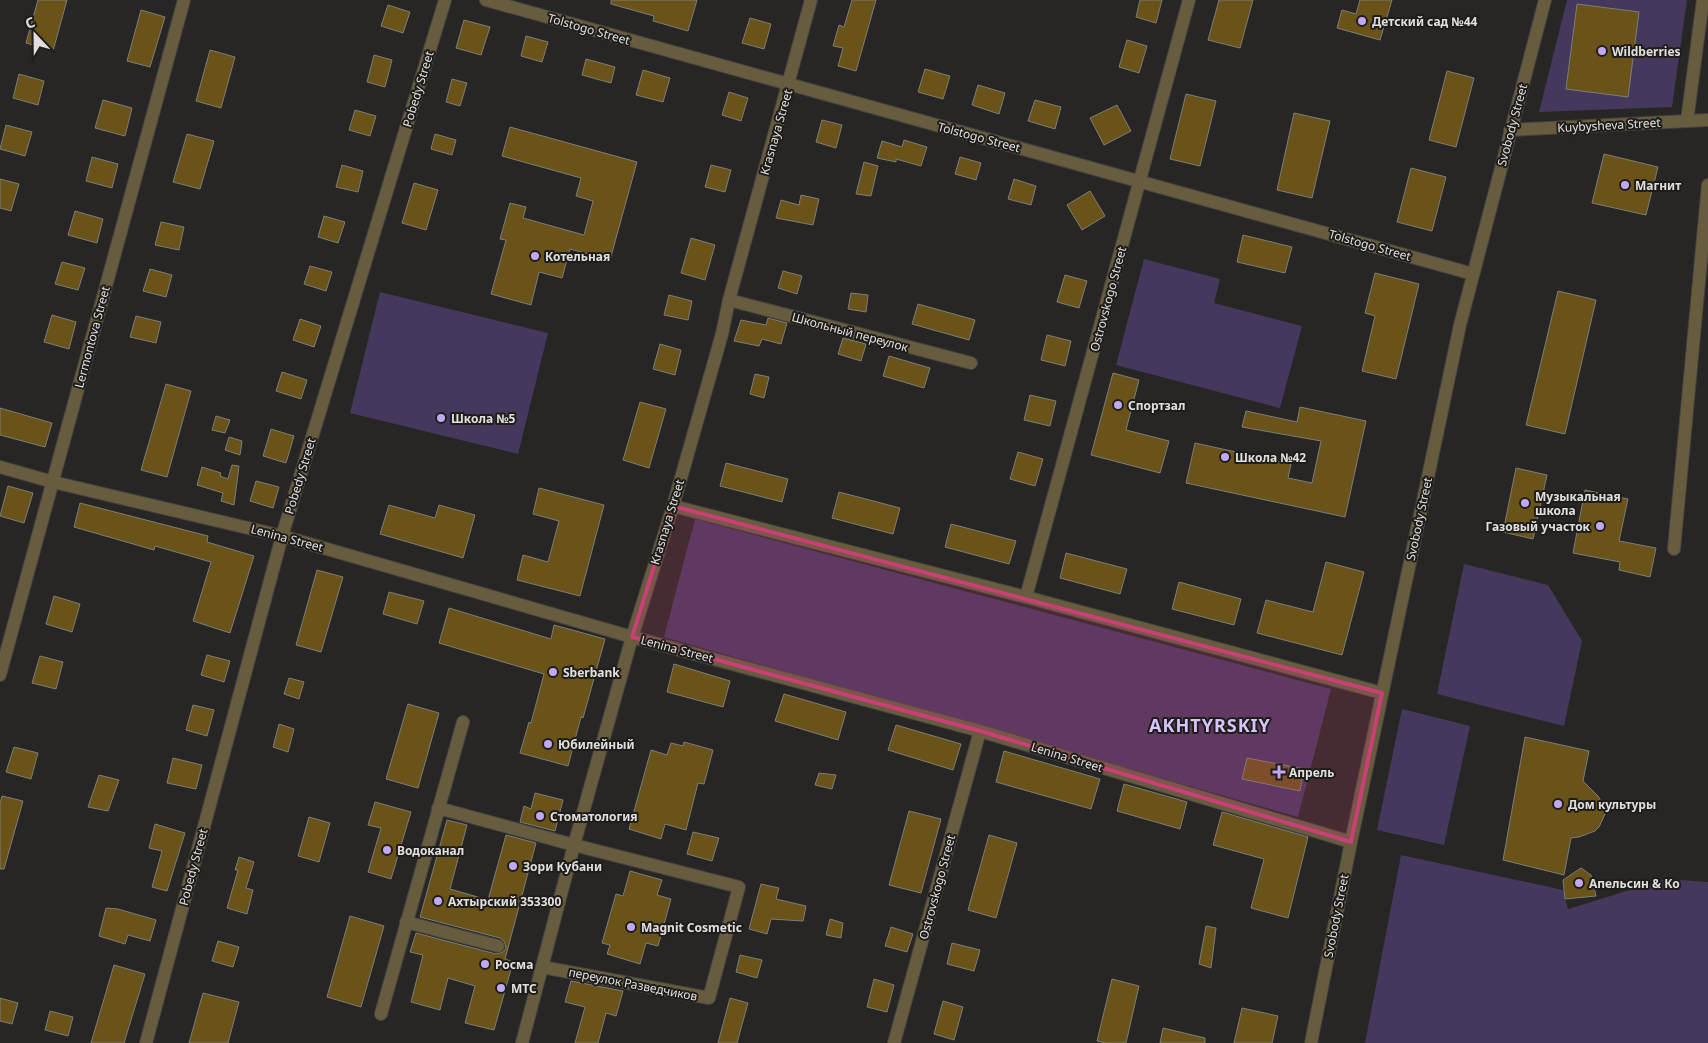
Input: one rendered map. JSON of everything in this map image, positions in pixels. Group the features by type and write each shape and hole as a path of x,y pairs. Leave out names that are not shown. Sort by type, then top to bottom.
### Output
{"street":[{"name":"Lermontova Street","path":"0,675 184,0"},
{"name":"Pobedy Street","path":"146,1043 282,536 445,0"},
{"name":"Tolstogo Street","path":"486,0 789,85 1140,180 1472,274"},
{"name":"Krasnaya Street","path":"522,1043 574,845 632,637 673,506 722,334 729,300 811,0"},
{"name":"Ostrovskogo Street","path":"1026,597 1189,0"},
{"name":"Svobody Street","path":"1311,1043 1350,842 1460,325 1545,0"},
{"path":"1687,121 1703,0"},
{"name":"Kuybysheva Street","path":"1510,130 1708,120"},
{"path":"1674,549 1708,184"},
{"name":"Школьный переулок","path":"729,300 971,363"},
{"name":"Lenina Street","path":"0,467 53,482 282,536 632,637 980,731 1350,842"},
{"path":"673,506 1026,597 1382,693"},
{"path":"381,1014 462,722"},
{"name":"Ostrovskogo Street","path":"894,1043 980,731"},
{"path":"438,808 574,845"},
{"name":"переулок Разведчиков","path":"542,967 709,998 739,887 574,845"},
{"path":"406,922 498,946"}],"highlighted area":[{"path":"673,506 1382,693 1351,842 980,731 632,637"}],"shaded area":[{"path":"1567,0 1687,0 1672,107 1539,112"},
{"path":"1144,259 1220,279 1214,303 1302,326 1280,408 1116,365"},
{"path":"380,292 548,333 518,454 350,413"},
{"path":"695,519 1331,689 1298,817 664,637"},
{"path":"1464,564 1548,585 1582,641 1564,726 1437,694"},
{"path":"1402,709 1470,726 1444,845 1377,830"},
{"path":"1401,855 1563,890 1568,909 1666,879 1708,882 1708,1043 1365,1043"}],"building":[{"path":"38,0 67,0 53,51 26,43"},
{"path":"611,0 697,0 688,31 653,21 654,16 611,4"},
{"path":"852,0 876,0 856,71 838,66 843,48 833,46 839,25 844,27"},
{"path":"1140,0 1162,0 1156,23 1136,17"},
{"path":"1219,0 1253,0 1240,48 1208,40"},
{"name":"Детский сад №44","path":"1360,0 1392,0 1380,40 1337,28 1342,10 1356,14"},
{"name":"Wildberries","path":"1577,4 1639,12 1628,97 1566,89"},
{"path":"388,5 410,12 403,33 381,26"},
{"path":"141,10 165,17 150,67 127,61"},
{"path":"750,18 771,24 764,49 742,43"},
{"path":"464,20 490,27 481,55 456,48"},
{"path":"526,36 548,42 542,62 521,56"},
{"path":"1127,40 1147,46 1139,73 1119,67"},
{"path":"210,50 235,57 221,108 196,101"},
{"path":"374,55 392,60 385,87 367,82"},
{"path":"586,59 615,67 611,83 582,75"},
{"path":"925,69 950,76 943,99 918,92"},
{"path":"643,70 670,78 663,102 636,95"},
{"path":"1447,71 1474,78 1456,147 1429,140"},
{"path":"19,74 44,81 38,105 13,98"},
{"path":"452,79 467,83 460,106 446,102"},
{"path":"978,85 1005,93 999,114 972,105"},
{"path":"729,92 748,98 741,121 722,115"},
{"path":"1186,94 1216,101 1200,166 1170,159"},
{"path":"103,100 132,108 125,136 95,128"},
{"path":"1035,100 1061,107 1055,129 1028,121"},
{"path":"1117,105 1131,131 1104,145 1090,118"},
{"path":"355,110 376,116 370,136 349,130"},
{"path":"1294,113 1330,121 1312,198 1277,190"},
{"path":"822,120 842,125 836,148 816,142"},
{"path":"6,125 32,132 25,156 0,149"},
{"path":"510,127 637,162 610,260 570,249 562,278 539,272 531,305 491,294 506,240 500,239 510,203 526,207 523,218 584,235 593,201 576,196 581,178 502,156"},
{"path":"187,134 214,141 200,189 173,182"},
{"path":"435,134 456,140 452,155 431,149"},
{"path":"904,140 927,147 921,166 896,159 896,162 877,158 882,141 902,147"},
{"name":"Магнит","path":"1604,154 1658,167 1646,215 1592,203"},
{"path":"92,157 118,164 112,188 86,181"},
{"path":"960,157 981,163 976,180 955,174"},
{"path":"864,162 878,166 871,196 856,194"},
{"path":"342,165 363,171 358,192 336,187"},
{"path":"711,165 731,170 725,192 705,187"},
{"path":"1411,168 1446,177 1432,231 1397,222"},
{"path":"0,179 19,184 11,211 0,208"},
{"path":"1014,179 1036,186 1031,205 1008,199"},
{"path":"414,183 438,190 426,230 402,223"},
{"path":"1090,191 1105,216 1082,230 1067,205"},
{"path":"801,195 819,199 813,225 776,218 781,200 799,205"},
{"path":"75,211 103,219 97,243 68,235"},
{"path":"324,216 345,222 338,243 318,237"},
{"path":"161,222 184,227 179,250 155,245"},
{"path":"1243,235 1292,247 1285,273 1237,262"},
{"path":"691,238 715,245 705,280 681,273"},
{"path":"62,262 85,268 78,290 55,284"},
{"path":"310,266 332,272 326,291 304,284"},
{"path":"150,269 172,275 166,297 143,291"},
{"path":"783,271 802,276 797,294 778,288"},
{"path":"1375,273 1419,284 1396,379 1362,371 1375,316 1365,313"},
{"path":"1065,275 1087,281 1079,308 1057,302"},
{"path":"1558,291 1596,300 1565,434 1526,425"},
{"path":"851,293 868,295 866,312 848,309"},
{"path":"669,295 692,301 688,320 664,315"},
{"path":"918,304 975,320 969,340 912,324"},
{"path":"52,315 76,322 69,349 44,342"},
{"path":"136,316 161,322 156,343 130,337"},
{"path":"768,318 787,323 781,344 762,339 759,346 734,341 741,320 766,325"},
{"path":"300,319 321,326 314,347 293,340"},
{"path":"1047,335 1071,341 1065,366 1041,360"},
{"path":"843,338 866,344 861,361 838,354"},
{"path":"660,344 681,350 675,375 653,369"},
{"path":"889,356 930,368 924,388 883,376"},
{"path":"282,372 307,380 301,399 276,391"},
{"name":"Спортзал","path":"1113,373 1139,380 1126,430 1169,441 1160,473 1091,455"},
{"path":"755,374 769,377 764,398 750,394"},
{"path":"166,384 191,391 167,477 141,470"},
{"path":"1030,395 1056,401 1050,426 1024,420"},
{"path":"640,402 666,409 649,468 623,460"},
{"name":"Школа №42","path":"1300,407 1366,421 1345,517 1186,483 1195,443 1291,464 1288,478 1312,483 1321,441 1242,427 1246,411 1297,422"},
{"path":"0,408 52,423 45,447 0,435"},
{"path":"216,416 230,420 225,433 212,430"},
{"path":"271,429 294,436 286,463 263,456"},
{"path":"229,437 242,441 240,455 225,450"},
{"path":"1018,452 1043,459 1035,486 1010,479"},
{"path":"726,463 788,479 782,502 720,486"},
{"path":"232,465 239,466 234,505 221,501 223,493 197,485 202,467 221,473 220,476 228,479"},
{"name":"Музыкальная школа","path":"1516,468 1547,475 1533,539 1503,532"},
{"path":"256,481 279,487 273,508 250,501"},
{"path":"8,486 33,493 24,523 0,516"},
{"path":"539,488 604,505 580,596 517,580 523,555 548,562 559,521 533,514"},
{"name":"Газовый участок","path":"1585,490 1628,499 1619,541 1656,548 1650,577 1619,570 1620,562 1573,553"},
{"path":"839,492 900,508 893,534 832,518"},
{"path":"80,503 208,536 207,542 254,556 230,633 193,621 211,562 155,546 154,550 74,527"},
{"path":"389,505 435,518 439,505 475,515 463,558 380,534"},
{"path":"951,524 1016,541 1009,564 945,547"},
{"path":"1066,553 1127,569 1120,594 1060,578"},
{"path":"1326,562 1364,572 1342,655 1257,633 1266,600 1313,612"},
{"path":"317,570 343,577 321,652 296,645"},
{"path":"1179,582 1241,599 1234,625 1172,609"},
{"path":"389,592 424,601 417,624 383,614"},
{"path":"54,596 80,604 72,632 46,624"},
{"path":"449,608 551,639 554,625 605,639 568,766 520,753 529,722 531,723 544,674 439,643"},
{"path":"207,655 230,661 224,682 201,675"},
{"path":"40,656 63,662 56,689 32,683"},
{"path":"674,664 730,681 723,707 667,692"},
{"path":"289,678 304,682 299,699 284,694"},
{"path":"784,694 846,712 838,740 775,721"},
{"path":"408,704 439,713 418,788 386,779"},
{"path":"193,705 214,710 207,736 186,730"},
{"path":"279,724 294,729 288,752 273,747"},
{"path":"896,725 961,744 953,770 888,750"},
{"name":"Дом культуры","path":"1525,737 1589,751 1583,781 1598,796 1604,807 1605,814 1595,831 1571,838 1564,875 1503,860"},
{"path":"684,742 713,750 704,784 698,783 686,830 665,824 661,839 629,829 651,750 667,755 671,743 683,746"},
{"path":"14,747 38,753 31,779 6,772"},
{"path":"1004,751 1100,779 1091,809 996,782"},
{"path":"173,758 202,765 196,789 167,783"},
{"path":"1247,758 1304,769 1300,791 1242,779"},
{"path":"819,773 836,775 832,789 815,785"},
{"path":"99,775 119,780 108,811 88,807"},
{"path":"1124,784 1187,802 1180,829 1117,811"},
{"name":"Стоматология","path":"535,793 563,800 555,831 520,822 524,806 531,809"},
{"path":"2,796 23,801 4,869 0,869 0,803"},
{"name":"Водоканал","path":"375,802 411,812 391,879 368,872 381,828 368,825"},
{"path":"909,811 941,819 921,893 889,885"},
{"path":"1222,812 1308,837 1288,918 1251,908 1264,859 1213,845"},
{"path":"309,817 330,823 319,862 298,856"},
{"path":"447,820 467,825 450,889 488,900 506,835 536,843 505,959 513,962 494,1030 465,1023 475,986 448,978 440,1010 411,1002 423,955 410,952 416,933 496,954 503,952 506,948 504,941 500,938 420,917"},
{"path":"155,824 185,833 167,891 152,887 162,851 149,848"},
{"path":"693,832 719,838 712,861 687,854"},
{"path":"989,835 1017,843 996,918 968,910"},
{"path":"239,857 254,862 246,888 253,890 247,914 227,908 238,870 235,870"},
{"name":"Апельсин & Ко","path":"1581,868 1591,875 1596,896 1565,899 1563,880"},
{"path":"630,871 662,880 657,895 671,899 658,946 646,943 640,964 607,954 610,945 602,943 616,894 623,896"},
{"path":"761,884 779,888 776,899 806,906 803,921 771,919 767,934 749,929"},
{"path":"106,908 118,909 156,920 150,941 128,935 125,944 99,936"},
{"path":"350,916 384,926 361,1007 327,997"},
{"path":"830,919 843,923 841,938 826,935"},
{"path":"1206,926 1216,928 1211,968 1199,964"},
{"path":"891,927 913,934 907,952 885,946"},
{"path":"218,941 239,947 233,967 212,961"},
{"path":"952,943 980,950 974,971 947,964"},
{"path":"740,955 762,960 757,978 736,972"},
{"path":"114,965 145,974 124,1043 91,1043"},
{"path":"874,979 894,985 887,1012 867,1007"},
{"path":"1112,979 1139,986 1126,1043 1097,1041"},
{"path":"571,981 623,991 616,1016 606,1013 598,1043 575,1043 585,1007 565,1002"},
{"path":"203,993 239,1002 228,1043 189,1043"},
{"path":"0,998 18,1003 12,1024 0,1021"},
{"path":"730,998 748,1003 737,1043 718,1043"},
{"path":"943,1001 963,1007 954,1040 934,1034"},
{"path":"1242,1008 1278,1016 1272,1043 1234,1043"},
{"path":"50,1011 73,1017 68,1036 45,1030"},
{"path":"1163,1028 1205,1038 1205,1043 1160,1043"}],"place":[{"name":"Детский сад №44","path":"1362,21"},
{"name":"Wildberries","path":"1602,51"},
{"name":"Магнит","path":"1625,185"},
{"name":"Котельная","path":"535,256"},
{"name":"Спортзал","path":"1118,405"},
{"name":"Школа №5","path":"441,418"},
{"name":"Школа №42","path":"1225,457"},
{"name":"Музыкальная школа","path":"1525,503"},
{"name":"Газовый участок","path":"1600,526"},
{"name":"Sberbank","path":"553,672"},
{"name":"Юбилейный","path":"548,744"},
{"name":"Апрель","path":"1279,772"},
{"name":"Дом культуры","path":"1558,804"},
{"name":"Стоматология","path":"540,816"},
{"name":"Водоканал","path":"387,850"},
{"name":"Зори Кубани","path":"513,866"},
{"name":"Апельсин & Ко","path":"1579,883"},
{"name":"Ахтырский 353300","path":"438,901"},
{"name":"Magnit Cosmetic","path":"631,927"},
{"name":"Росма","path":"485,964"},
{"name":"МТС","path":"501,988"}],"district":[{"name":"AKHTYRSKIY","path":"1210,725"}]}
